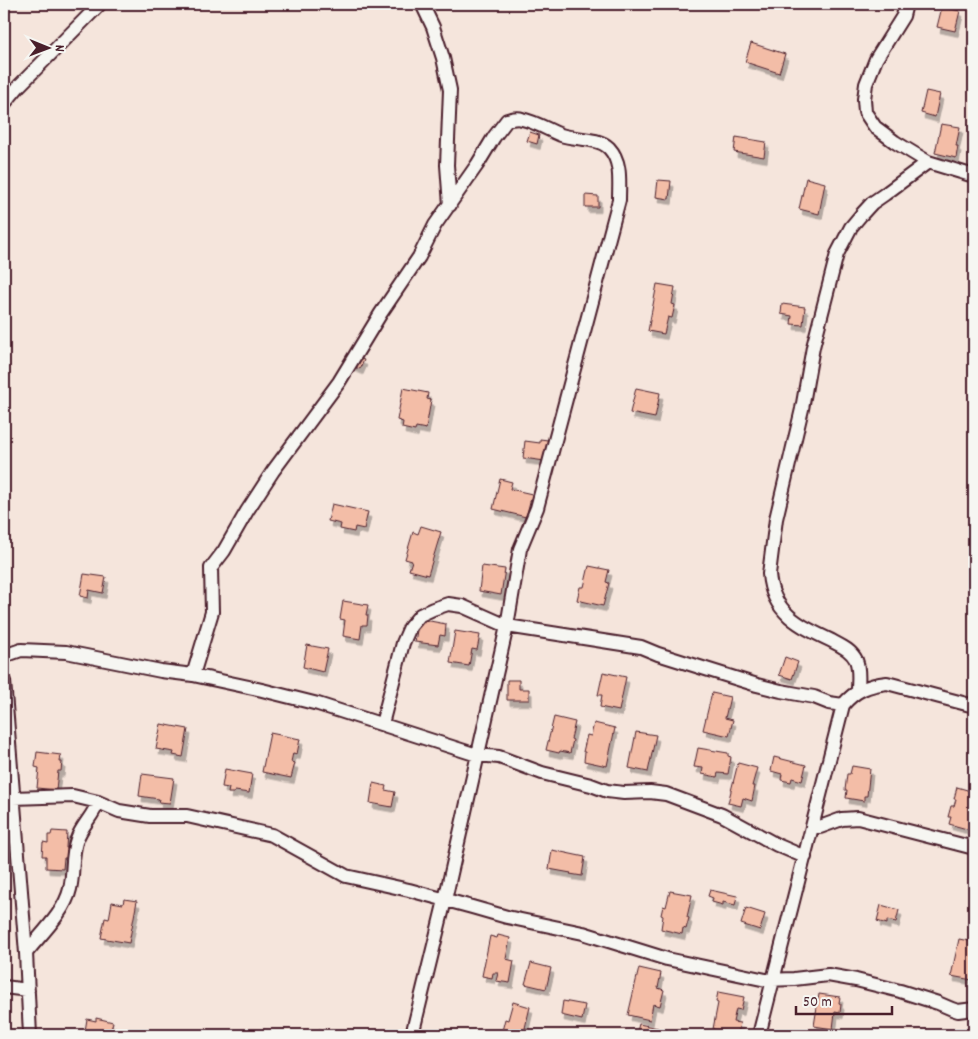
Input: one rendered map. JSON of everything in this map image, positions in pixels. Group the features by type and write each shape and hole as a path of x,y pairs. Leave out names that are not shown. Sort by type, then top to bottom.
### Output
{"street":[{"path":"4,104 19,86 100,4"},
{"path":"422,4 433,27 443,58 450,90 447,165 450,204"},
{"path":"906,4 903,16 876,59 866,84 865,112 875,127 928,162 974,176"},
{"path":"193,675 212,612 212,568 273,471 339,382 381,313 419,256 436,225 507,120 519,118 562,135 602,143 608,147 619,167 619,200 536,508 520,549 507,626 445,900 412,1035"},
{"path":"858,691 858,667 856,660 850,652 792,619 775,599 769,574 776,519 802,409 814,347 837,254 851,227 872,203 928,162"},
{"path":"382,724 403,643 410,627 420,615 433,608 448,604 462,606 507,626 642,647 658,654 757,685 843,705"},
{"path":"4,656 21,650 66,652 160,671 193,675 262,690 318,704 477,755 499,757 542,773 591,785 607,791 666,794 722,815 777,845 805,856"},
{"path":"4,681 6,745 13,798 10,838 26,953 30,1035"},
{"path":"759,1035 843,705 858,691 873,685 887,683 974,706"},
{"path":"13,798 74,796 98,802 119,811 150,816 187,816 272,835 346,876 409,890 506,917 583,933 667,959 759,979 773,980 828,975 900,991 958,1011 974,1009"},
{"path":"26,953 58,915 66,901 70,889 74,852 78,837 96,809 98,802"},
{"path":"812,827 820,827 842,819 858,818 974,848"},
{"path":"4,987 28,990"}],"building":[{"path":"942,7 960,11 955,31 937,27"},
{"path":"751,43 785,54 779,73 745,62"},
{"path":"926,91 940,94 935,117 921,113"},
{"path":"941,124 960,127 956,146 958,146 956,158 935,153"},
{"path":"530,132 539,135 537,144 527,141"},
{"path":"736,137 766,142 764,157 734,152"},
{"path":"806,178 825,183 819,214 799,209"},
{"path":"658,180 671,181 669,199 656,197"},
{"path":"585,195 598,196 598,207 585,207"},
{"path":"657,284 675,287 672,304 675,305 672,318 668,317 664,334 648,331"},
{"path":"782,304 805,307 803,325 791,324 792,316 781,314"},
{"path":"349,354 364,360 360,369 345,363"},
{"path":"403,388 428,393 427,399 431,400 426,429 416,427 415,431 402,428 403,422 397,420"},
{"path":"636,388 660,393 655,418 630,413"},
{"path":"540,439 548,440 545,461 523,458 525,441 540,443"},
{"path":"500,479 512,482 510,489 532,494 526,517 493,509"},
{"path":"332,504 368,512 364,529 355,527 354,532 340,529 341,524 328,521"},
{"path":"421,526 441,532 428,575 409,570 412,561 405,559 413,532 418,534"},
{"path":"482,566 505,569 501,595 479,591"},
{"path":"589,566 609,570 606,582 609,583 603,606 577,600 580,587 584,587"},
{"path":"84,574 106,577 103,593 89,590 88,598 80,596"},
{"path":"343,601 368,605 367,625 362,625 360,639 343,636 345,620 340,619"},
{"path":"419,619 446,624 445,636 440,635 438,645 415,642"},
{"path":"455,631 480,635 477,650 472,649 469,666 450,663"},
{"path":"307,645 328,649 323,672 303,667"},
{"path":"785,657 798,662 792,679 779,675"},
{"path":"603,672 626,677 619,711 600,707 602,695 598,695"},
{"path":"507,680 519,680 519,689 529,689 529,700 507,700"},
{"path":"712,693 730,697 725,718 733,720 729,736 703,730"},
{"path":"554,717 575,722 570,753 546,750"},
{"path":"594,723 615,728 607,766 584,761 585,752 583,752 587,735 591,736"},
{"path":"161,724 188,729 183,757 173,755 174,752 156,749"},
{"path":"636,732 656,735 648,772 629,768"},
{"path":"270,733 300,739 297,754 293,753 291,762 295,763 291,778 262,772"},
{"path":"698,748 728,753 728,756 731,757 728,774 718,773 717,777 702,774 703,768 694,767"},
{"path":"37,752 61,755 61,771 58,771 56,790 37,788 39,768 35,767"},
{"path":"774,757 806,765 802,781 792,778 791,782 781,780 782,774 771,771"},
{"path":"738,763 757,768 752,786 755,786 752,801 743,798 741,806 728,803"},
{"path":"852,766 870,769 867,796 864,796 864,801 846,798 847,774 850,774"},
{"path":"225,769 252,774 249,793 235,791 234,793 228,793 229,788 222,787"},
{"path":"142,774 174,778 170,803 158,802 159,799 139,796"},
{"path":"373,783 386,786 385,790 395,792 392,807 370,803"},
{"path":"957,787 974,792 974,831 949,824 951,817 948,817 951,806 954,806"},
{"path":"52,831 67,832 67,858 64,858 63,869 46,868 46,856 42,856 43,842 48,843 48,835 51,835"},
{"path":"552,850 585,857 582,876 549,869"},
{"path":"710,890 737,896 735,905 723,902 723,905 712,902 713,898 708,896"},
{"path":"670,891 692,895 687,917 689,918 686,929 683,928 682,934 661,929 663,906 666,907"},
{"path":"124,899 137,901 129,943 101,938 105,918 109,919 112,902 123,904"},
{"path":"881,905 899,910 896,922 887,920 887,924 877,921"},
{"path":"746,908 765,914 760,930 741,924"},
{"path":"498,935 510,938 506,959 514,961 510,983 496,981 498,973 493,973 492,978 482,976 490,936 497,938"},
{"path":"959,939 974,942 972,980 951,976"},
{"path":"531,963 551,968 546,989 525,984"},
{"path":"639,968 661,973 658,988 664,990 660,1006 653,1004 650,1020 628,1015"},
{"path":"718,992 744,997 741,1010 736,1009 733,1022 740,1023 738,1034 713,1029"},
{"path":"819,994 840,997 840,1013 835,1012 833,1029 814,1026"},
{"path":"563,1001 585,1005 582,1020 561,1015"},
{"path":"513,1002 530,1007 525,1028 529,1030 528,1035 501,1035 505,1019 508,1020"},
{"path":"96,1018 113,1022 111,1030 108,1030 107,1035 85,1031 87,1019 96,1021"},
{"path":"639,1024 658,1028 656,1035 636,1035"},
{"path":"319,1029 345,1034 345,1035 317,1035"}]}
